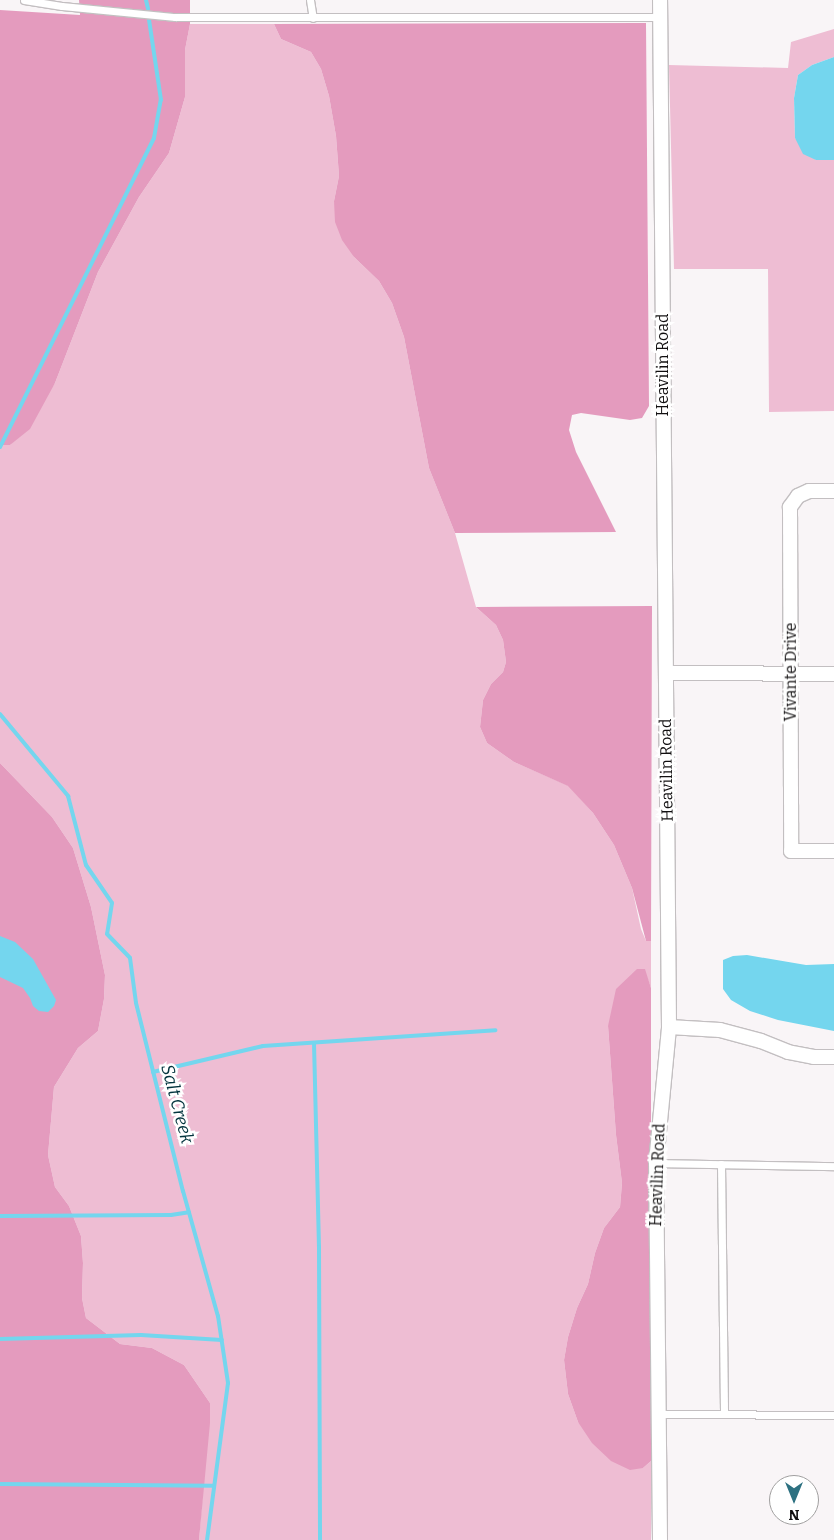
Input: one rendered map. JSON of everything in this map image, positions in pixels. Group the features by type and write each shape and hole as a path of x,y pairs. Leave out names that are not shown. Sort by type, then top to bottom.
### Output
{"street":[{"name":"Heavilin Road","path":"660,0 669,1026 656,1163 660,1540"},
{"name":"Vivante Drive","path":"834,491 809,491 798,496 790,507 791,851 834,851"},
{"path":"666,673 834,674"},
{"path":"669,1026 720,1030 762,1041 788,1052 814,1057 834,1057"}],"lane":[{"path":"24,0 62,6 175,17 660,17"},
{"path":"310,0 314,18"},
{"path":"656,1163 834,1166"},
{"path":"721,1164 724,1414"},
{"path":"658,1414 834,1415"}],"shaded area":[{"path":"79,0 190,0 190,24 185,50 185,97 169,153 139,197 98,272 55,383 30,429 10,445 0,445 0,10 80,15"},
{"path":"646,23 649,406 642,418 630,420 581,413 572,415 569,430 576,452 616,532 455,533 429,468 404,337 392,303 379,281 354,257 342,240 335,222 334,201 339,176 336,136 329,96 321,69 311,52 281,39 274,24"},
{"path":"190,24 274,24 281,39 311,52 321,69 329,96 336,136 339,176 334,201 354,257 379,281 392,303 404,337 429,468 455,533 476,607 496,625 503,640 506,662 503,672 491,684 483,700 480,727 487,743 514,762 569,786 593,813 614,845 632,888 641,929 646,941 651,941 651,988 644,969 608,1026 616,1135 622,1183 620,1207 604,1228 595,1253 588,1284 577,1308 568,1337 564,1360 568,1394 578,1422 643,1468 651,1461 651,1540 199,1540 210,1403 184,1365 152,1348 120,1344 86,1318 82,1298 83,1263 81,1236 69,1206 55,1187 48,1155 54,1087 78,1048 98,1031 104,999 105,975 91,907 73,848 52,817 0,763 0,445 10,445 55,383 98,272 139,197 169,153 185,97 185,50"},
{"path":"834,29 834,57 812,65 798,75 794,98 795,138 816,160 834,160 834,411 769,412 768,269 674,269 669,65 788,68 791,42"},
{"path":"652,606 651,941 646,941 632,888 614,845 593,813 568,786 514,762 487,743 480,727 483,700 491,684 503,672 506,662 503,640 496,625 476,607"},
{"path":"0,763 52,817 73,848 91,907 105,975 104,999 98,1031 78,1048 54,1087 48,1155 55,1187 69,1206 81,1236 83,1263 82,1298 86,1318 120,1344 152,1348 184,1365 210,1403 210,1423 199,1540 0,1540"},
{"path":"637,969 645,969 651,988 651,1461 643,1468 630,1470 611,1461 592,1443 578,1422 568,1394 564,1360 568,1337 577,1308 588,1284 595,1253 604,1228 620,1207 622,1183 616,1135 608,1026 616,989"}],"water":[{"path":"834,57 834,160 816,160 803,154 795,138 794,98 798,75 812,65"},
{"path":"0,936 15,942 33,959 56,1000 54,1006 48,1012 39,1011 33,1006 23,988 0,977"},
{"path":"747,955 806,965 834,964 834,1031 778,1020 750,1011 731,1000 723,989 723,960 733,956"}],"waterway":[{"path":"146,0 148,9"},
{"path":"0,447 154,138 161,100 149,20"},
{"name":"Salt Creek","path":"0,714 68,796 86,865 112,903 107,934 130,958 136,1003 183,1191 218,1316 228,1383 207,1540"},
{"path":"153,1072 263,1046 495,1030"},
{"path":"314,1043 319,1247 320,1540"},
{"path":"0,1216 171,1215 189,1212"},
{"path":"0,1339 141,1335 222,1340"},
{"path":"0,1484 214,1486"}]}
